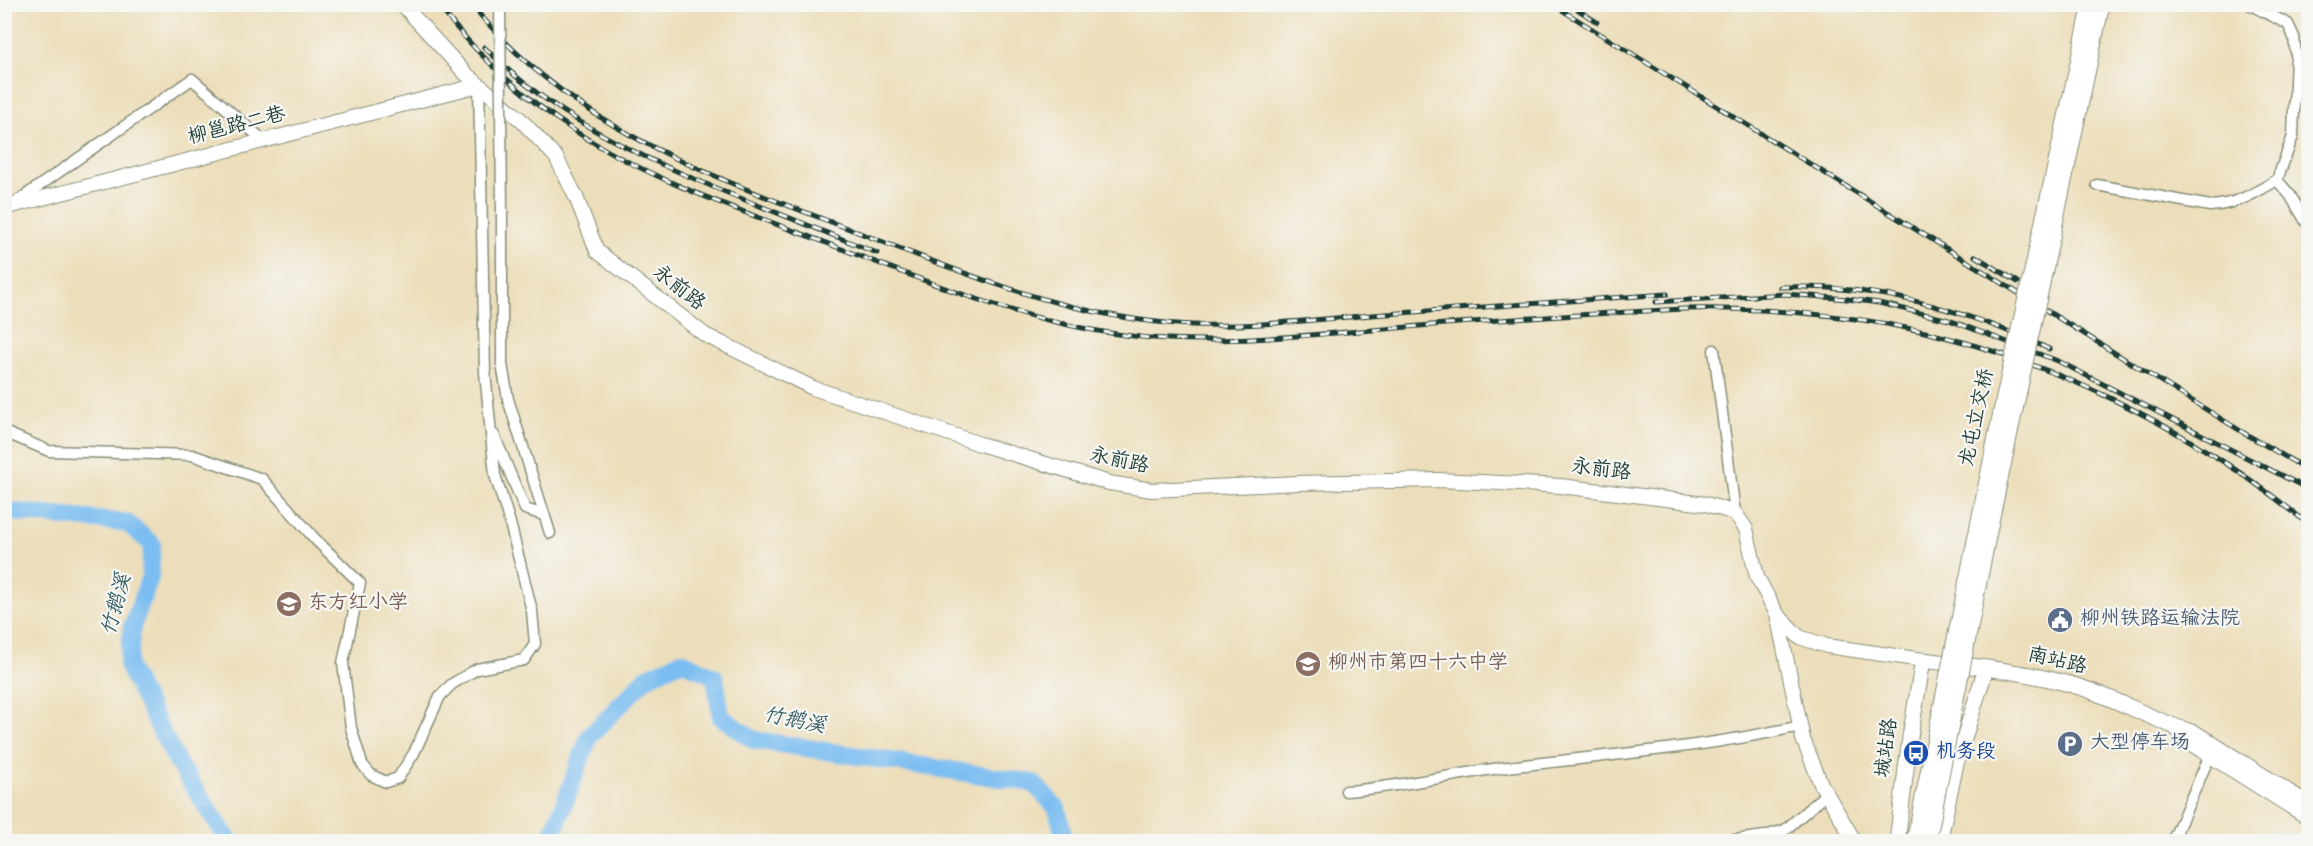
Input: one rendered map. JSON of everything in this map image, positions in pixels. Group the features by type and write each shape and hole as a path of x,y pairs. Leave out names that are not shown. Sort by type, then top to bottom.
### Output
{"main road":[{"name":"龙屯立交桥","path":"1914,842 2003,402 2091,4"},
{"name":"龙屯立交桥","path":"1928,842 1990,526 2102,4"},
{"name":"南站路","path":"1923,660 1986,668 2076,686 2133,707 2176,728 2195,733 2308,804"},
{"name":"城站路","path":"1897,842 1910,737 1923,660"},
{"path":"1939,842 1956,764 1986,668"},
{"name":"南站路","path":"2176,728 2189,742 2308,817"}],"street":[{"name":"永前路","path":"402,4 421,27 479,85 520,119 556,157 576,197 597,251 705,335 813,388 980,444 1109,483 1152,490 1296,483 1439,480 1560,486 1706,504 1735,513"},
{"path":"500,4 502,364 508,399 550,533"},
{"path":"2097,185 2210,206 2227,205 2240,201 2277,180 2293,136 2296,55 2294,37 2288,24 2249,4"},
{"path":"8,207 192,79 263,140"},
{"name":"柳邕路二巷","path":"8,207 479,85"},
{"path":"4,432 49,451 192,455 262,479 315,539 360,583 343,663 351,728 362,764 371,775 386,782 398,778 414,753 440,696 452,684 477,669 524,660 535,644 532,611 510,523 495,475 485,372 479,85"},
{"path":"2277,180 2290,195 2308,225"},
{"path":"1714,350 1735,513 1746,529 1757,576 1777,614 1799,637 1827,646 1923,660"},
{"path":"490,423 525,509 544,514"},
{"path":"1777,614 1803,739 1827,793 1856,842"},
{"path":"1346,791 1382,788 1502,768 1750,738 1800,726"},
{"path":"2172,842 2210,755"},
{"path":"1720,842 1765,836 1785,830 1827,793"}],"waterway":[{"name":"竹鹅溪","path":"4,511 127,523 152,544 150,577 132,627 128,667 177,762 230,842"},
{"name":"竹鹅溪","path":"550,842 589,737 646,678 682,661 715,677 721,717 754,740 1033,783 1057,808 1065,842"}],"railway":[{"path":"437,4 484,57 518,89 555,118 632,164 721,203 899,271 1031,316 1122,335 1196,340 1282,337 1684,309 1786,312 1837,316 1887,324 2000,353 2110,398 2163,425 2214,456 2263,489 2308,524"},
{"path":"471,4 512,49 556,86 603,119 652,146 756,193 905,251 1025,294 1066,305 1149,321 1192,325 1237,325 1667,294"},
{"path":"1552,4 2244,433 2308,470"},
{"path":"1569,4 1597,22"},
{"path":"484,47 543,98 609,138 714,188 877,253"},
{"path":"1975,256 2018,282"},
{"path":"1780,287 1850,290 1918,302 1984,322 2049,349"},
{"path":"1656,302 1785,294 1879,303 1949,320 2058,361 2308,489"}],"place":[{"name":"东方红小学","path":"289,604"},
{"name":"柳州铁路运输法院","path":"2060,620"},
{"name":"柳州市第四十六中学","path":"1308,664"},
{"name":"大型停车场","path":"2070,744"},
{"name":"机务段","path":"1916,753"}]}
